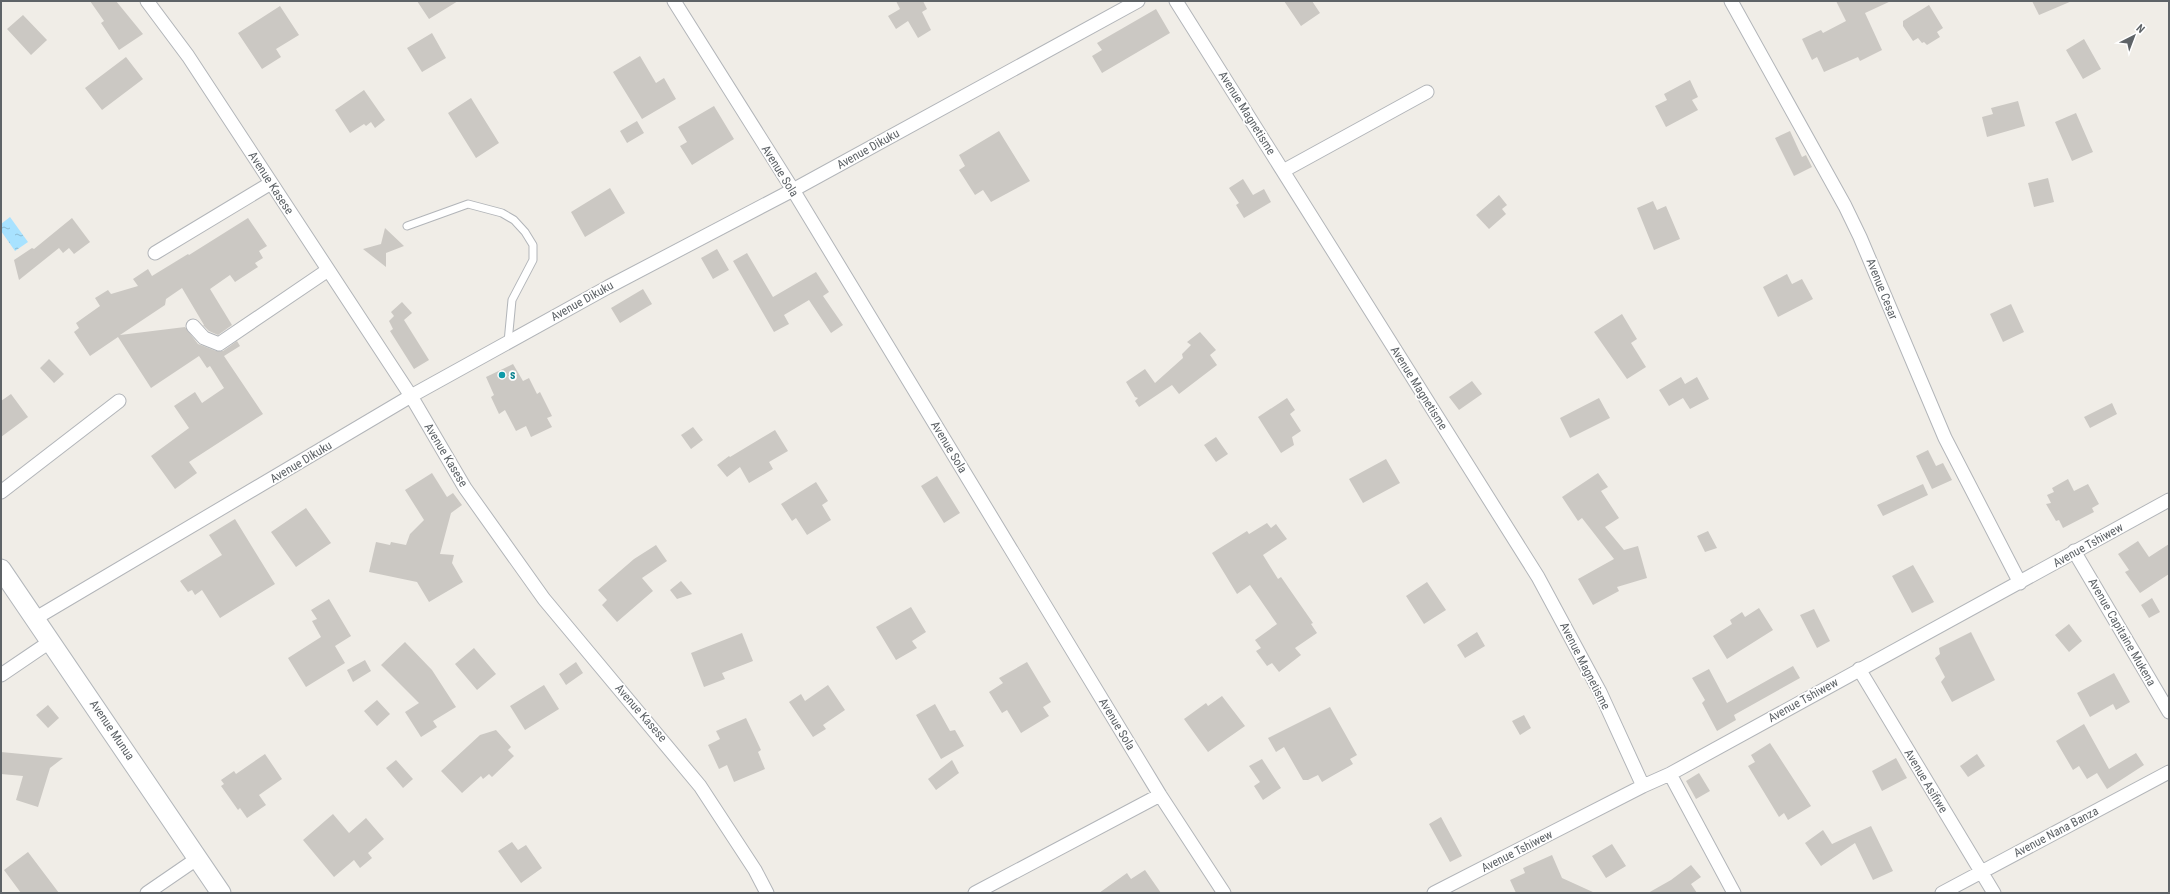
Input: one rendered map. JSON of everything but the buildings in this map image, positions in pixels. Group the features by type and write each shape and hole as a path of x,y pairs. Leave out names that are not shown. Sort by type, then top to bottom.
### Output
{"main road":[{"name":"Avenue Munua","path":"1,569 36,618 221,893"}],"street":[{"name":"Avenue Kasese","path":"147,1 188,56 411,396 464,488 511,554 579,643 662,738 700,786 755,870 767,893"},
{"name":"Avenue Sola","path":"674,1 793,190 1160,795 1224,893"},
{"name":"Avenue Dikuku","path":"36,618 411,396 608,286 793,190 1138,1"},
{"name":"Avenue Magnetisme","path":"1176,1 1538,577 1600,692 1643,786"},
{"name":"Avenue Cesar","path":"1731,1 1845,206 1860,237 1945,438 2020,583"},
{"path":"1283,170 1427,92"},
{"path":"155,253 271,183"},
{"path":"193,326 204,338 219,344 328,270"},
{"path":"1,492 119,401"},
{"name":"Avenue Tshiwew","path":"1434,893 1643,786 1670,774 2169,500"},
{"name":"Avenue Capitaine Mukena","path":"2074,551 2169,712"},
{"path":"1,675 51,641"},
{"name":"Avenue Asifiwe","path":"1859,669 1994,893"},
{"name":"Avenue Nana Banza","path":"1942,893 2169,772"},
{"path":"1670,774 1734,893"},
{"path":"975,893 1160,795"},
{"path":"147,893 198,858"}],"lane":[{"path":"408,226 468,204 502,212 514,220 525,232 533,245 533,260 512,300 508,342"}],"water":[{"path":"10,217 28,242 15,251 1,231 1,224"}],"place":[{"name":"s","path":"502,375"}]}
